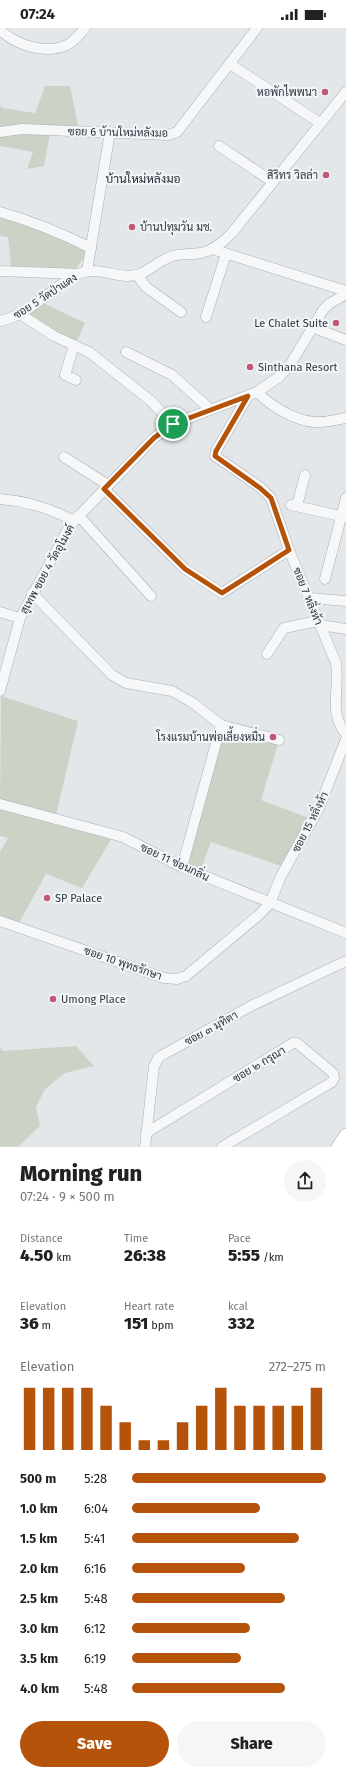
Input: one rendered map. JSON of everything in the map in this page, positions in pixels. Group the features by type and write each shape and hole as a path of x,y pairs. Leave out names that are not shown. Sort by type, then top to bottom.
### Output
{"main road":[{"path":"338,1147 346,1135"}],"street":[{"path":"0,30 10,39 20,44 44,48 67,45 85,28"},
{"name":"ซอย 6 บ้านใหม่หลังมอ","path":"0,132 22,129 168,135 177,132 257,28"},
{"path":"230,64 320,123"},
{"name":"ซอย 5 วัดป่าแดง","path":"0,321 11,319 20,314 83,273 141,275 169,257 201,254 212,249 231,234 346,92"},
{"path":"0,271 83,273 91,248 110,132"},
{"path":"219,146 273,182"},
{"path":"0,212 30,220 58,231 91,248"},
{"path":"212,249 346,292"},
{"path":"206,317 226,254"},
{"path":"136,275 146,287 181,312"},
{"name":"สุเทพ ซอย 4 วัดอุโมงค์","path":"0,691 20,618 32,593 68,529 77,518 154,438 173,424 252,394 279,377 290,365 312,327 329,304 346,292"},
{"path":"20,314 54,336 89,352 151,401 173,424"},
{"path":"312,327 346,340"},
{"path":"74,345 65,375 76,380"},
{"path":"126,352 172,375 210,409"},
{"path":"252,394 300,419 314,422 327,422 346,418"},
{"name":"ซอย 7 หลิ่งห้า","path":"252,394 216,451 215,456 260,488 271,498 289,550 336,663 338,678 335,713 339,726 346,734"},
{"path":"64,457 106,487 185,569 222,593 289,550"},
{"path":"305,475 294,505 344,517"},
{"path":"0,498 15,500 77,518 151,596"},
{"path":"324,579 344,517 346,498"},
{"path":"32,593 112,675 126,683 172,691 193,703 221,725 279,740"},
{"path":"309,598 346,601"},
{"path":"0,612 20,618"},
{"path":"267,654 284,628 319,623 346,629"},
{"path":"182,867 221,725"},
{"name":"ซอย 15 หลิ่งห้า","path":"270,903 281,876 319,808 346,739"},
{"name":"ซอย 11 ซ่อนกลิ่น","path":"0,804 123,837 182,867 346,933"},
{"name":"ซอย 10 พุทธรักษา","path":"0,921 164,978 177,979 186,976 260,914 270,903"},
{"name":"ซอย ๓ มุทิตา","path":"145,1147 154,1066 159,1057 251,1006 346,961"},
{"name":"ซอย ๒ กรุณา","path":"146,1133 294,1043 333,1073 334,1078 332,1082 222,1147"}],"shaded area":[{"path":"45,86 70,86 79,130 51,129 44,166 27,169 33,152 0,146 0,105 2,108 35,113"},
{"path":"0,210 88,242 85,257 75,269 11,266 8,237 0,236"},
{"path":"41,302 85,323 76,343 26,316"},
{"path":"1,696 78,721 56,815 0,801"},
{"path":"224,729 278,744 261,800 309,818 281,866 211,842 201,869 186,864"},
{"path":"0,807 112,838 82,888 46,874 19,923 0,917 0,852 8,838 0,836"},
{"path":"76,1046 94,1066 65,1073 45,1089 36,1107 40,1126 18,1147 0,1147 0,1047 3,1051"}],"place":[{"name":"หอพักไพพนา","path":"325,92"},
{"name":"สิริทร วิลล่า","path":"326,175"},
{"name":"บ้านปทุมวัน มช.","path":"132,227"},
{"name":"Le Chalet Suite","path":"336,323"},
{"name":"Sinthana Resort","path":"250,367"},
{"name":"โรงแรมบ้านพ่อเลี้ยงหมื่น","path":"273,737"},
{"name":"SP Palace","path":"47,898"},
{"name":"Umong Place","path":"53,999"}],"district":[{"name":"บ้านใหม่หลังมอ","path":"143,179"}],"route":[{"path":"248,396 216,451 215,456 266,492 271,498 289,550 222,593 185,569 104,489 154,438 173,424 220,405 248,396"}]}
